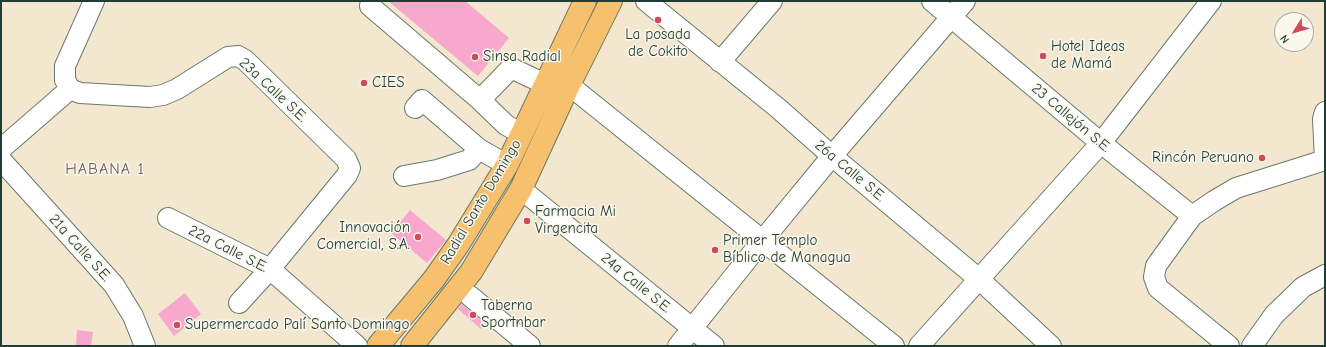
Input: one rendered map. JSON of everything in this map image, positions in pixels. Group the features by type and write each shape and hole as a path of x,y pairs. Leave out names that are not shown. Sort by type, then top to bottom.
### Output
{"main road":[{"name":"Radial Santo Domingo","path":"378,346 434,279 458,246 507,165 585,1"},
{"name":"Radial Santo Domingo","path":"412,346 471,272 522,189 569,85 611,1"}],"street":[{"path":"1,148 70,89 65,80 65,66 94,1"},
{"name":"26a Calle S.E.","path":"646,1 778,109 980,280 1051,346"},
{"path":"720,62 772,1"},
{"name":"23 Callejón S.E.","path":"932,1 1101,143 1192,216"},
{"path":"678,346 762,240 965,1"},
{"path":"919,346 980,280 1101,143 1211,1"},
{"path":"370,6 480,100 506,125 522,134"},
{"name":"23a Calle S.E.","path":"70,89 80,93 150,97 163,95 177,89 228,57 238,56 245,60 346,159 350,168 347,175 270,269"},
{"path":"480,100 511,68 545,84"},
{"path":"569,85 894,346"},
{"path":"415,108 422,100 479,148 507,165"},
{"path":"1229,346 1158,288 1154,277 1156,266 1192,216 1236,188 1325,160 1323,119 1325,112"},
{"path":"404,176 437,170 469,160 479,148"},
{"name":"21a Calle S.E.","path":"1,160 114,286 133,316 145,346"},
{"name":"24a Calle S.E.","path":"522,189 714,346"},
{"name":"22a Calle S.E.","path":"168,218 270,269 357,346"},
{"path":"239,303 270,269"},
{"path":"1252,346 1274,315 1303,287 1325,275"},
{"path":"470,296 530,346"}],"building":[{"name":"Sinsa Radial","path":"388,1 465,1 509,38 478,76"},
{"name":"Innovación Comercial, S.A.","path":"410,210 446,240 427,263 391,233"},
{"name":"Supermercado Palí Santo Domingo","path":"185,293 201,314 174,336 158,314"},
{"name":"Taberna Sportnbar","path":"462,304 485,324 481,329 458,309"},
{"path":"77,330 93,332 91,346 76,346"}],"place":[{"name":"La posada de Cokito","path":"658,20"},
{"name":"Hotel Ideas de Mamá","path":"1043,56"},
{"name":"Sinsa Radial","path":"475,57"},
{"name":"CIES","path":"364,83"},
{"name":"Rincón Peruano","path":"1262,158"},
{"name":"Farmacia Mi Virgencita","path":"527,221"},
{"name":"Innovación Comercial, S.A.","path":"418,237"},
{"name":"Primer Templo Bíblico de Managua","path":"715,250"},
{"name":"Taberna Sportnbar","path":"473,315"},
{"name":"Supermercado Palí Santo Domingo","path":"177,325"}],"district":[{"name":"HABANA 1","path":"105,169"}]}
